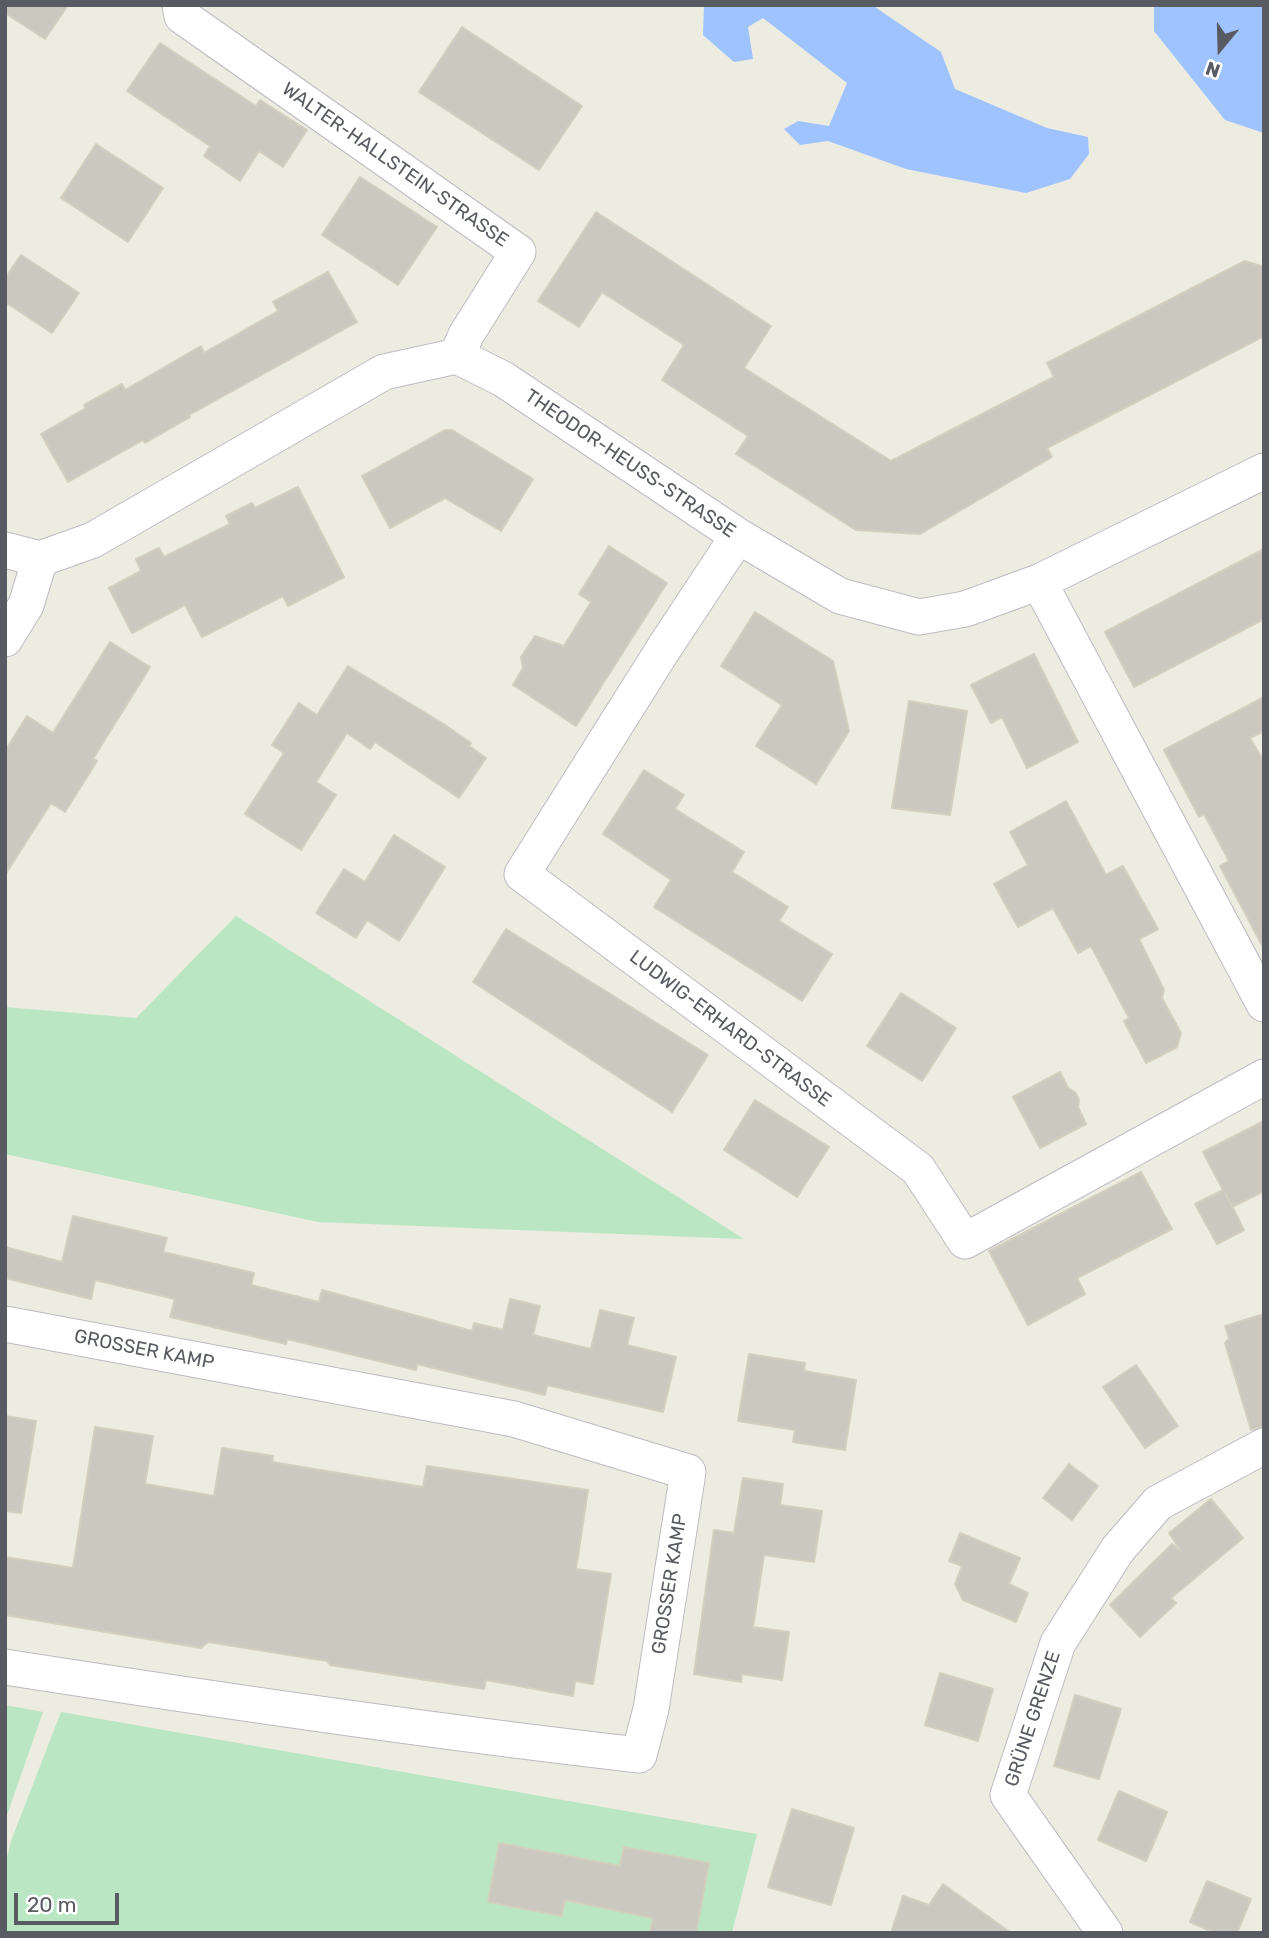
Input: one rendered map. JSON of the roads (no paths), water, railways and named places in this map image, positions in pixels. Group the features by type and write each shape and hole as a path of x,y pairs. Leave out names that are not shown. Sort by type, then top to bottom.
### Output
{"street":[{"name":"WALTER-HALLSTEIN-STRASSE","path":"180,5 182,16 518,252 466,335 457,356"},
{"name":"THEODOR-HEUSS-STRASSE","path":"457,356 503,379 738,537 839,596 919,617 965,610 1040,582 1264,471"},
{"path":"5,550 40,559 93,540 384,372 457,356"},
{"name":"LUDWIG-ERHARD-STRASSE","path":"738,537 664,648 522,874 918,1169 965,1241 1264,1077"},
{"path":"5,639 26,605 40,559"},
{"path":"1040,582 1264,1004"},
{"name":"GROSSER KAMP","path":"5,1324 514,1419 688,1472 651,1709 639,1755 216,1700 5,1667"},
{"name":"GRÜNE GRENZE","path":"1105,1933 1008,1795 1058,1643 1118,1549 1158,1503 1264,1446"}],"water":[{"path":"704,5 872,5 941,52 955,89 1047,128 1088,137 1089,154 1070,179 1026,193 906,169 828,141 800,145 784,129 798,121 829,126 847,83 763,18 748,27 753,59 734,62 703,35"},
{"path":"1154,5 1264,5 1264,133 1225,120 1154,31"}]}
